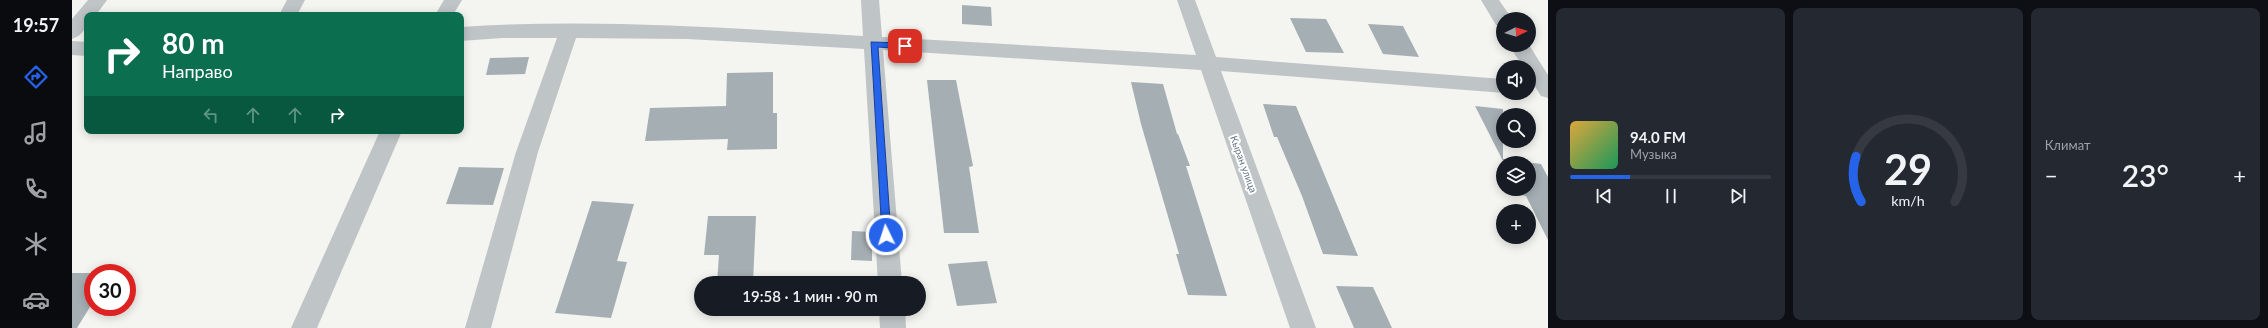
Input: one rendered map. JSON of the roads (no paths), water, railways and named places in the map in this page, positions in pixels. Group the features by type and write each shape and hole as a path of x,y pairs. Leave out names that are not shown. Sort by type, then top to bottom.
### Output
{"street":[{"path":"88,12 98,0"},
{"path":"290,12 296,0"},
{"path":"446,12 453,0"},
{"path":"870,0 890,276"},
{"name":"Кыран улица","path":"1186,0 1303,328"},
{"path":"1490,0 1498,12"},
{"path":"72,32 84,17"},
{"path":"464,34 502,31 687,32 1208,63 1496,85"},
{"path":"478,328 527,152 569,31"},
{"path":"72,48 84,49"},
{"path":"1523,52 1543,90"},
{"path":"304,328 390,134"},
{"path":"892,316 893,328"}]}
